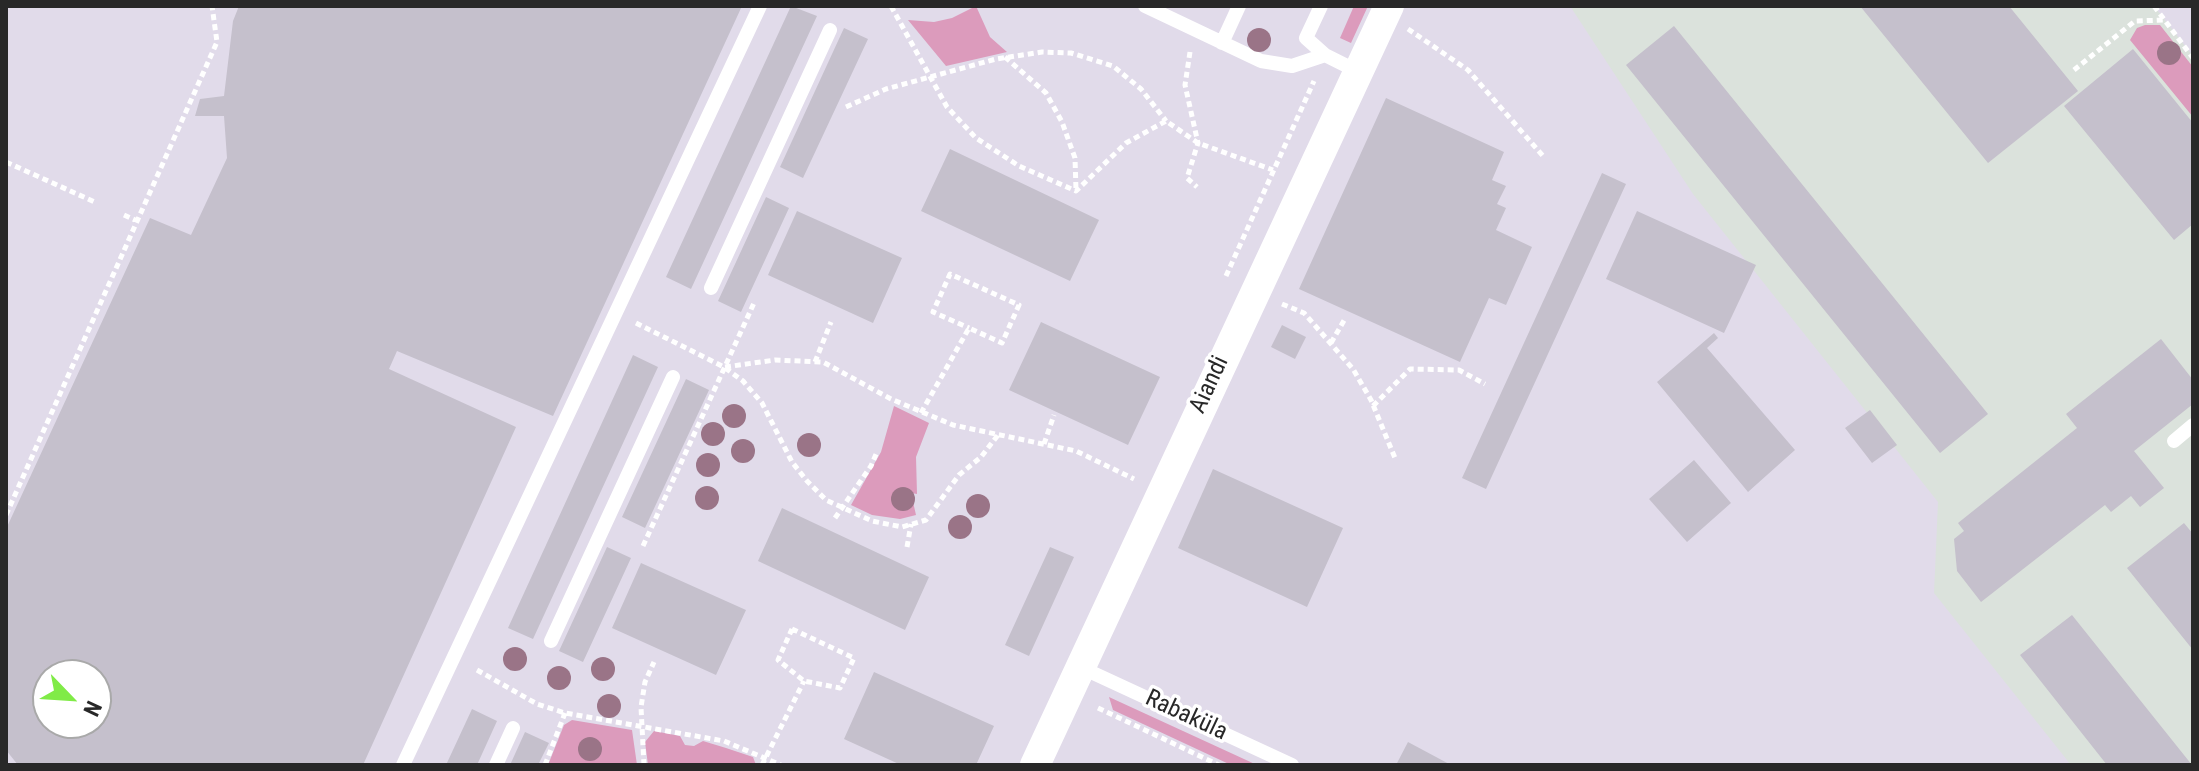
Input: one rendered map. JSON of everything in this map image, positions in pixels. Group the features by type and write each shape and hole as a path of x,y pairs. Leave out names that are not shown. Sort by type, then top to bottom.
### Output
{"street":[{"name":"Aiandi","path":"1035,765 1357,71 1394,15"}],"lane":[{"path":"403,765 760,6"},
{"path":"1145,6 1261,61 1292,66 1325,55"},
{"path":"1222,43 1239,6"},
{"path":"1321,6 1306,38 1325,55 1357,71"},
{"path":"711,288 830,30"},
{"path":"551,641 673,377"},
{"path":"2174,441 2193,425"},
{"name":"Rabaküla","path":"1080,667 1292,765"},
{"path":"496,765 513,728"}],"path":[{"path":"6,515 217,42 212,6"},
{"path":"891,6 908,32 928,78 947,107 976,138 1019,166 1076,191"},
{"path":"2154,6 2193,58"},
{"path":"1394,15 1468,70 1543,156"},
{"path":"2074,70 2135,21 2164,20"},
{"path":"1197,187 1187,178 1198,143 1185,85 1188,57 1200,32"},
{"path":"846,107 886,89 1005,57 1042,52 1071,53 1113,66 1141,89 1166,121 1198,143 1273,170"},
{"path":"1005,57 1046,93 1062,122 1075,158 1076,191"},
{"path":"1076,191 1126,143 1166,121"},
{"path":"6,162 97,203"},
{"path":"124,215 135,220"},
{"path":"950,274 1019,305 1002,343 969,328 933,312 950,274"},
{"path":"1273,301 1304,313 1353,369 1395,458"},
{"path":"643,546 754,303"},
{"path":"1331,343 1346,317"},
{"path":"815,363 831,322"},
{"path":"636,323 724,367 762,403 792,462 807,481 826,500 872,521 902,527 926,520 959,475 981,457 998,435"},
{"path":"921,413 969,328"},
{"path":"724,367 775,360 823,362 921,413 953,425 1102,460 1134,479"},
{"path":"1373,406 1410,369 1459,370 1485,384"},
{"path":"1044,444 1054,415"},
{"path":"835,518 871,466 877,452"},
{"path":"907,547 911,524"},
{"path":"792,629 854,658 840,688 804,681 778,660 792,629"},
{"path":"644,765 641,724 645,682 654,662"},
{"path":"477,670 537,704 565,713 724,741 781,765"},
{"path":"762,765 804,681"},
{"path":"1098,708 1219,765"},
{"path":"545,765 565,713"}],"shaded area":[{"path":"976,6 990,37 1007,52 946,66 908,20 934,22 952,18"},
{"path":"1354,6 1368,6 1351,43 1340,38"},
{"path":"1570,6 2154,6 2193,56 2193,765 2071,765 1934,593 1938,502 1693,194"},
{"path":"2160,25 2193,67 2193,117 2130,40 2137,28"},
{"path":"894,406 929,423 916,457 917,494 911,493 916,515 900,519 872,515 851,505 881,452"},
{"path":"1109,697 1257,765 1231,765 1113,710"},
{"path":"572,720 632,730 637,765 548,765 564,725"},
{"path":"654,731 680,736 685,745 694,746 703,741 753,757 756,765 648,765 645,742"}],"building":[{"path":"239,6 742,6 553,416 397,351 389,369 516,427 363,765 18,765 6,750 6,529 150,218 191,235 227,158 224,116 195,116 200,99 224,96 233,21"},
{"path":"791,6 817,16 691,289 666,277"},
{"path":"1860,6 2009,6 2078,91 1988,163"},
{"path":"1674,26 1988,414 1940,453 1626,65"},
{"path":"844,28 868,39 803,178 780,167"},
{"path":"2133,49 2193,123 2193,224 2174,240 2064,106"},
{"path":"1386,98 1504,152 1492,180 1506,186 1497,204 1506,208 1496,230 1532,247 1506,305 1489,298 1460,362 1299,289"},
{"path":"950,149 1099,220 1070,281 921,211"},
{"path":"1602,173 1626,184 1486,489 1462,478"},
{"path":"766,197 789,208 741,312 718,301"},
{"path":"797,211 902,258 873,323 768,275"},
{"path":"1637,211 1756,265 1724,333 1606,279"},
{"path":"1041,322 1160,377 1128,445 1009,390"},
{"path":"1282,325 1306,337 1295,359 1271,347"},
{"path":"1714,333 1718,338 1707,348 1795,450 1748,492 1657,382"},
{"path":"2161,339 2193,380 2193,404 2134,451 2164,488 2140,507 2131,496 2111,512 2105,505 1981,602 1957,571 1954,539 1964,531 1958,523 2077,428 2066,414"},
{"path":"633,355 658,367 533,639 508,628"},
{"path":"686,379 709,390 645,528 622,517"},
{"path":"1870,410 1897,445 1872,463 1845,428"},
{"path":"1694,460 1731,503 1687,542 1649,499"},
{"path":"1213,469 1343,528 1307,607 1178,548"},
{"path":"782,508 929,577 905,630 758,561"},
{"path":"2184,523 2193,534 2193,650 2127,568"},
{"path":"607,547 631,558 583,662 559,651"},
{"path":"1050,547 1074,557 1029,656 1005,645"},
{"path":"641,563 746,610 716,675 612,628"},
{"path":"2072,615 2192,765 2107,765 2020,655"},
{"path":"874,672 994,726 976,765 901,765 844,739"},
{"path":"472,709 497,721 477,765 446,765"},
{"path":"525,732 549,743 538,765 510,765"},
{"path":"1408,742 1451,765 1396,765"}]}
